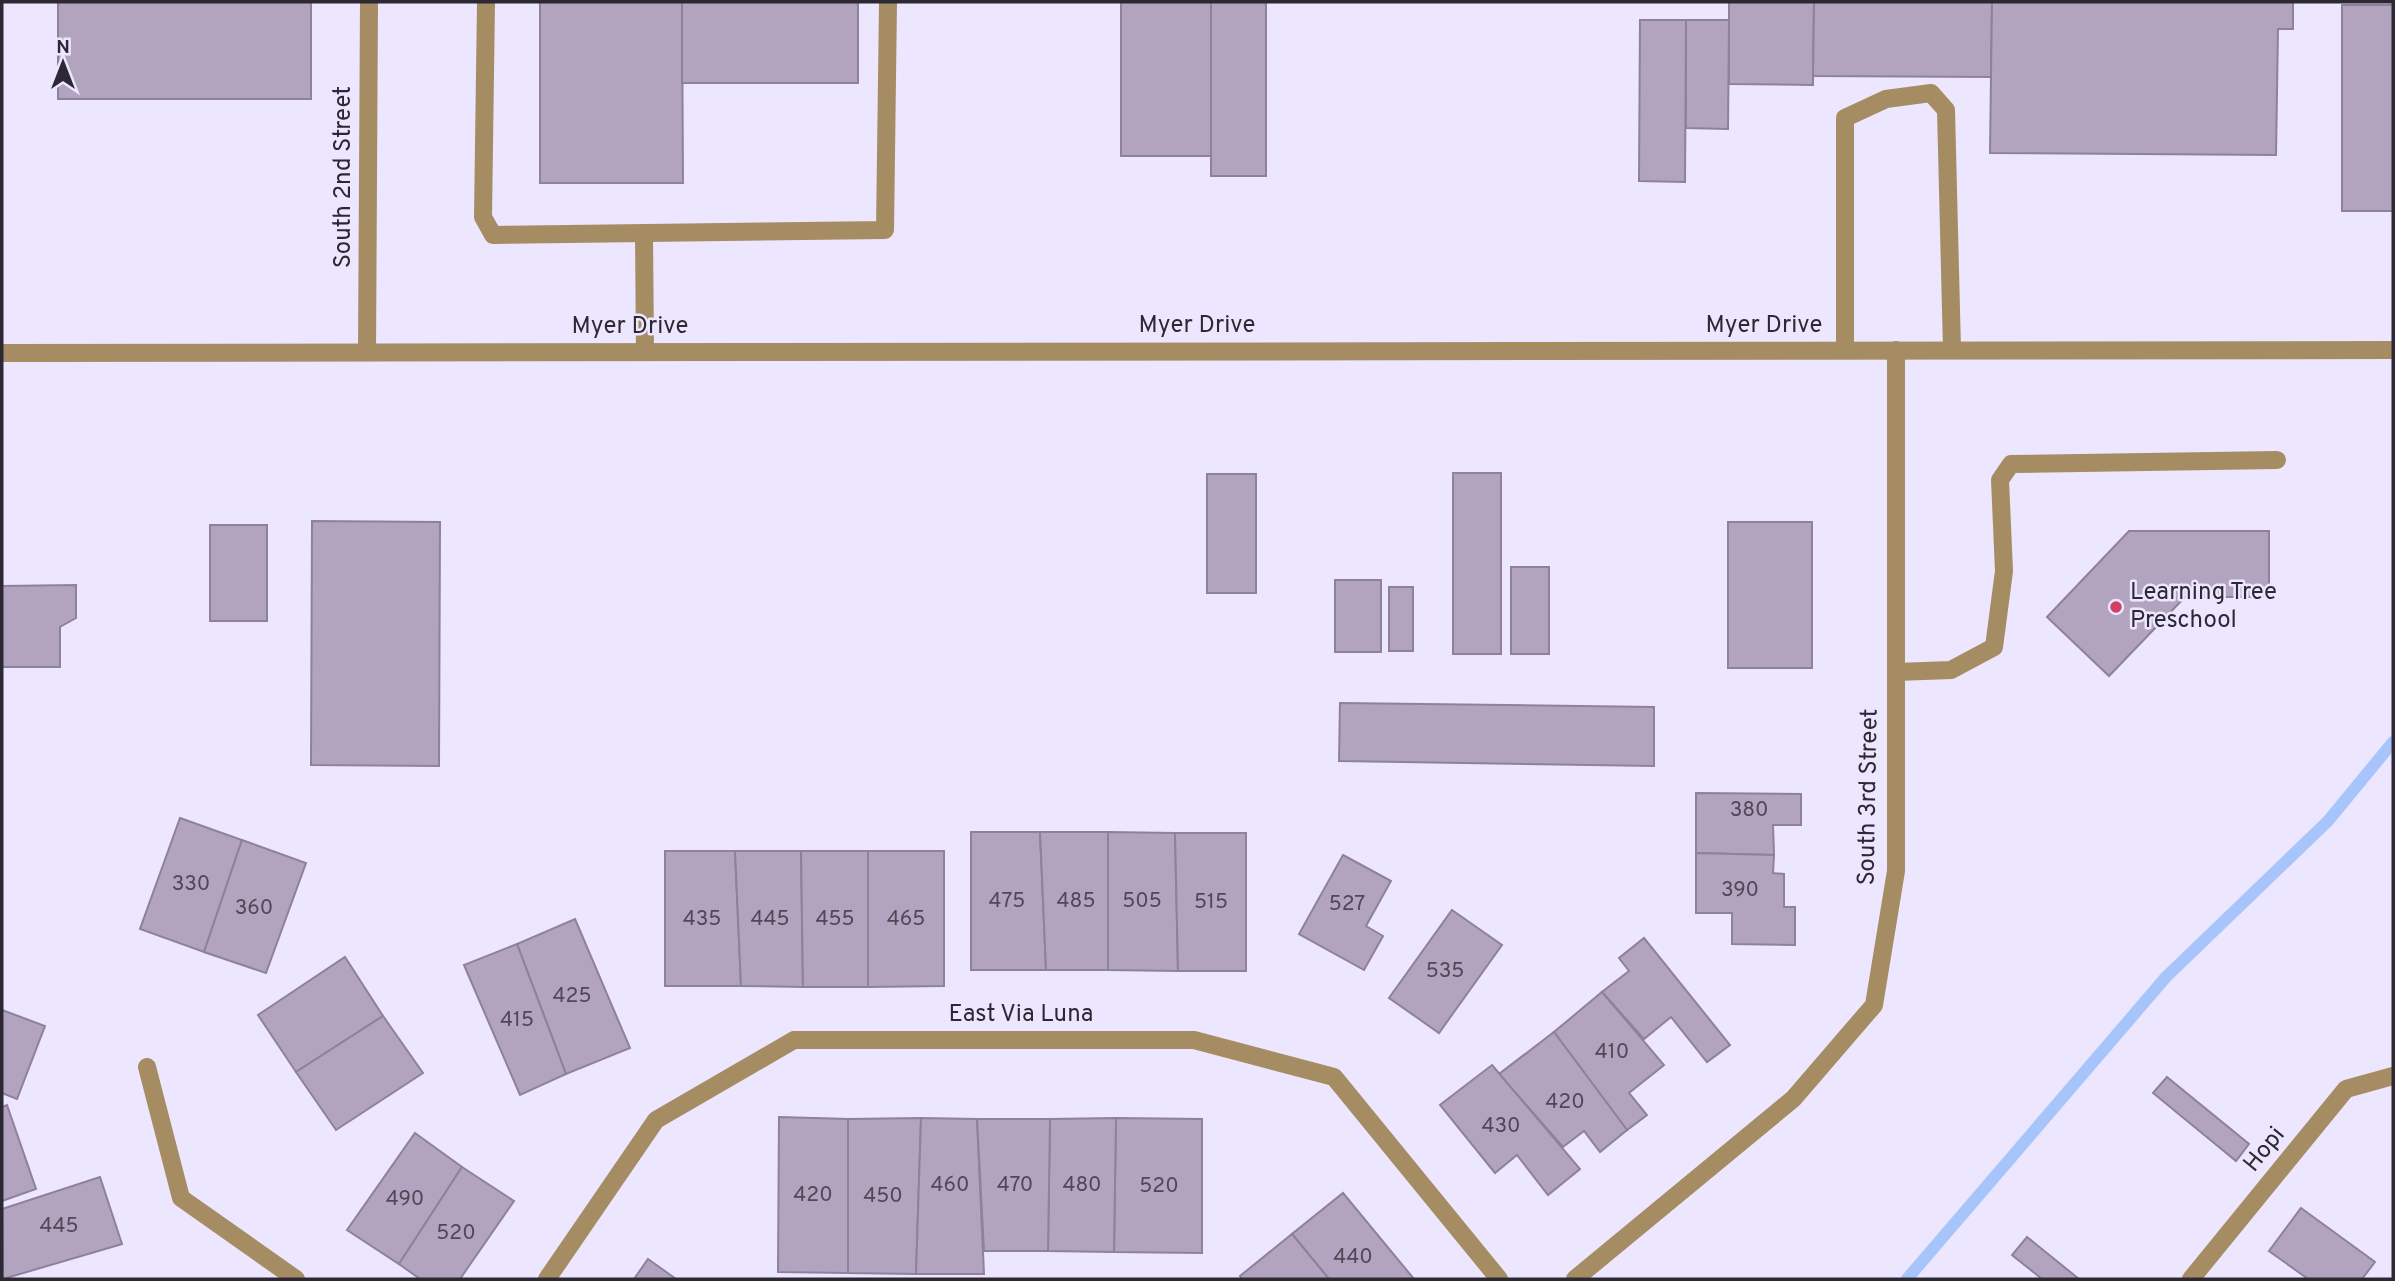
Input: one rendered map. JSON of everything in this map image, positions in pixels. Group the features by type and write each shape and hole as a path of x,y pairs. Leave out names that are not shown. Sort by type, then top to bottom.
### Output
{"street":[{"name":"South 2nd Street","path":"367,352 369,2"},
{"path":"486,2 483,217 493,235 886,230 888,2"},
{"path":"1845,350 1845,118 1886,99 1931,93 1945,110 1952,350"},
{"path":"643,233 645,352"},
{"name":"South 3rd Street","path":"1576,1279 1793,1099 1874,1005 1896,871 1896,350"},
{"name":"Myer Drive","path":"2,352 2393,350"},
{"path":"1896,672 1951,670 1994,648 2004,571 2000,480 2011,464 2277,460"},
{"name":"East Via Luna","path":"547,1279 656,1120 794,1040 1194,1040 1334,1077 1499,1279"},
{"path":"147,1068 181,1198 296,1279"},
{"name":"Hopi","path":"2191,1279 2346,1089 2393,1076"}],"building":[{"path":"58,2 311,2 311,99 58,99"},
{"path":"540,2 682,2 683,183 540,183"},
{"path":"682,2 858,2 858,83 682,83"},
{"path":"1121,2 1211,2 1211,156 1121,156"},
{"path":"1211,2 1266,2 1266,176 1211,176"},
{"path":"1729,2 1814,2 1813,85 1729,84"},
{"path":"1814,2 1992,2 1991,77 1813,76"},
{"path":"1992,2 2293,2 2293,29 2278,29 2276,155 1990,153"},
{"path":"2342,5 2393,5 2393,211 2342,211"},
{"path":"1640,20 1686,20 1685,182 1639,181"},
{"path":"1686,20 1729,20 1728,129 1686,128"},
{"path":"1453,473 1501,473 1501,654 1453,654"},
{"path":"1207,474 1256,474 1256,593 1207,593"},
{"path":"312,521 440,522 439,766 311,765"},
{"path":"1728,522 1812,522 1812,668 1728,668"},
{"path":"210,525 267,525 267,621 210,621"},
{"name":"Learning Tree Preschool","path":"2129,531 2269,531 2269,597 2185,597 2109,676 2047,617"},
{"path":"1511,567 1549,567 1549,654 1511,654"},
{"path":"1335,580 1381,580 1381,652 1335,652"},
{"path":"76,585 76,618 60,627 60,667 2,667 2,586"},
{"path":"1389,587 1413,587 1413,651 1389,651"},
{"path":"1340,703 1654,707 1654,766 1339,761"},
{"path":"1696,793 1801,794 1801,825 1773,825 1774,855 1696,853"},
{"path":"180,818 242,840 204,952 140,929"},
{"path":"971,832 1040,832 1046,970 971,970"},
{"path":"1040,832 1108,832 1108,970 1046,970"},
{"path":"1108,832 1175,833 1178,971 1108,970"},
{"path":"1175,833 1246,833 1246,971 1178,971"},
{"path":"242,840 306,863 266,973 204,952"},
{"path":"665,851 735,851 741,986 665,986"},
{"path":"735,851 801,851 803,987 741,986"},
{"path":"801,851 868,851 868,987 803,987"},
{"path":"868,851 944,851 944,986 868,987"},
{"path":"1696,853 1774,855 1773,873 1784,874 1784,907 1795,907 1795,945 1732,944 1732,913 1696,913"},
{"path":"1343,855 1391,881 1366,926 1383,936 1364,970 1299,934"},
{"path":"1452,910 1502,945 1439,1033 1389,998"},
{"path":"575,919 630,1048 566,1074 517,944"},
{"path":"1644,938 1730,1045 1707,1062 1671,1017 1644,1039 1602,992 1629,971 1619,958"},
{"path":"517,944 566,1074 520,1095 464,965"},
{"path":"345,957 383,1016 296,1072 258,1015"},
{"path":"1602,992 1664,1065 1629,1093 1647,1115 1627,1130 1554,1032"},
{"path":"2,1010 45,1026 17,1099 2,1093"},
{"path":"383,1016 423,1073 336,1130 296,1072"},
{"path":"1554,1032 1627,1130 1600,1152 1584,1131 1563,1147 1499,1074"},
{"path":"1492,1065 1580,1169 1548,1195 1517,1155 1495,1173 1440,1105"},
{"path":"2167,1077 2249,1144 2236,1161 2153,1093"},
{"path":"7,1105 36,1189 2,1201 2,1107"},
{"path":"779,1117 848,1119 848,1273 778,1272"},
{"path":"921,1118 916,1274 848,1273 848,1119"},
{"path":"921,1118 977,1119 984,1274 916,1274"},
{"path":"1116,1118 1202,1119 1202,1253 1114,1252"},
{"path":"1116,1118 1114,1252 1048,1251 1050,1119"},
{"path":"977,1119 1050,1119 1048,1251 984,1251"},
{"path":"415,1133 462,1167 399,1264 347,1230"},
{"path":"462,1167 514,1201 460,1279 420,1279 399,1264"},
{"path":"100,1177 122,1244 3,1279 2,1209"},
{"path":"1343,1193 1414,1279 1329,1279 1292,1234"},
{"path":"2301,1208 2375,1262 2362,1279 2308,1279 2269,1251"},
{"path":"1292,1234 1329,1279 1242,1279 1240,1276"},
{"path":"2027,1237 2079,1279 2042,1279 2012,1255"},
{"path":"648,1259 676,1279 634,1279"}],"waterway":[{"path":"1907,1279 2166,977 2328,821 2393,742"}],"place":[{"name":"Learning Tree Preschool","path":"2116,607"}]}
